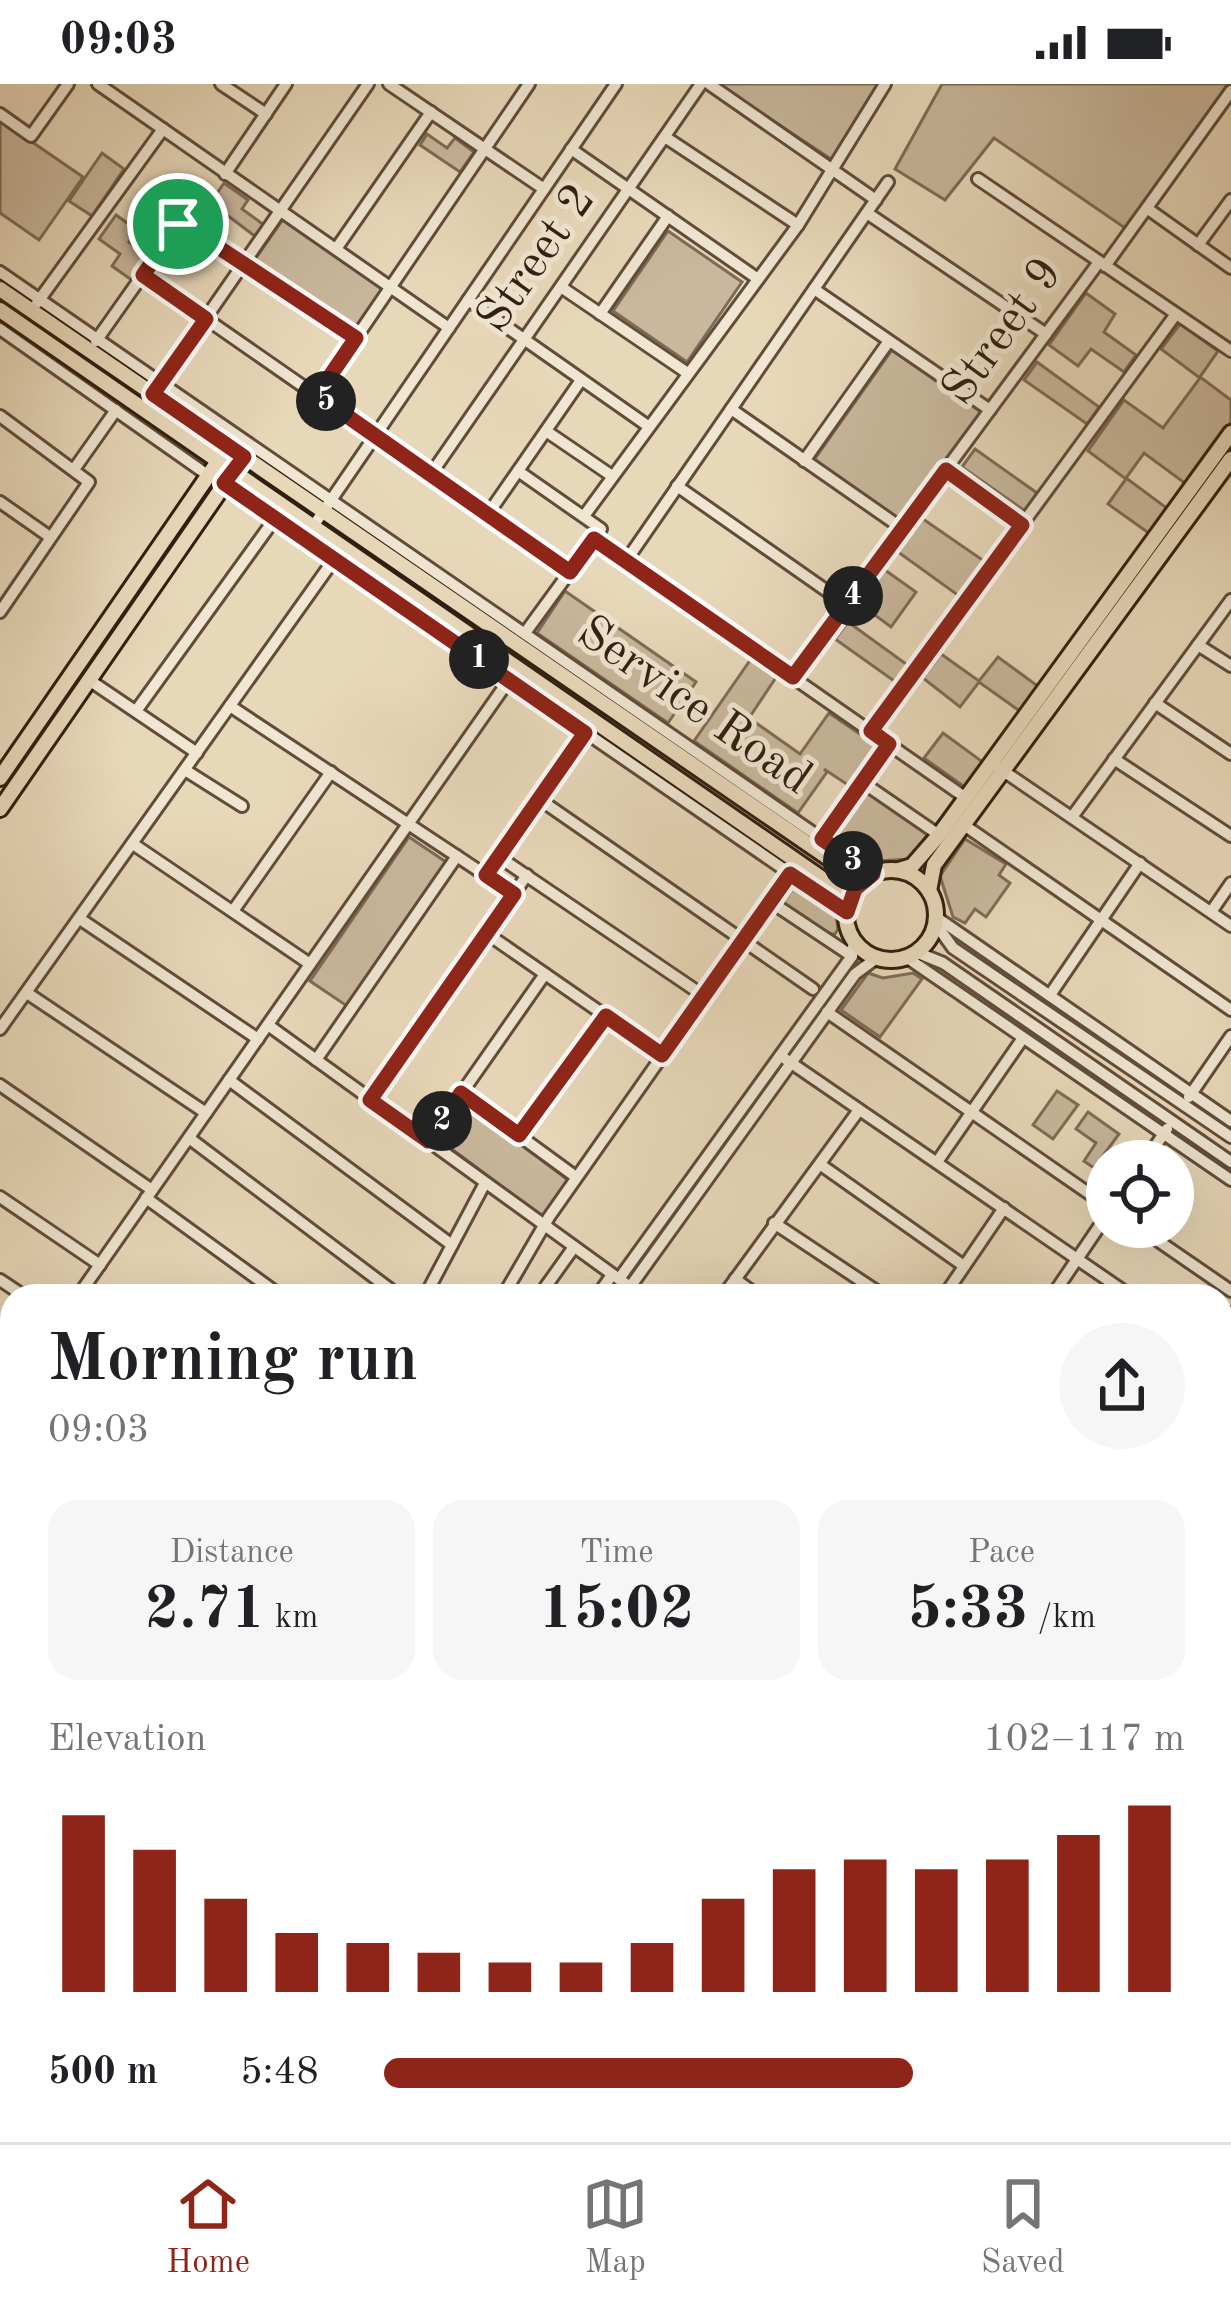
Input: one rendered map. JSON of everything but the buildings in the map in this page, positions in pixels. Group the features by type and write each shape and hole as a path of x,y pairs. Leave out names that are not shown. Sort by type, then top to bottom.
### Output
{"main road":[{"path":"0,289 36,305 157,388 240,469 322,512 513,674 848,905"},
{"path":"0,310 219,460 322,512 527,640 867,877"},
{"path":"1231,433 997,767 931,870 929,891 935,920 928,939 911,954 878,957 853,948 848,905 867,877 912,866 939,835 997,767 1231,459"},
{"path":"0,777 219,460"},
{"path":"180,518 214,476 240,469"},
{"path":"0,809 240,469"},
{"path":"899,870 916,877 929,891"}],"street":[{"path":"0,114 32,136 68,84"},
{"path":"98,84 449,328"},
{"path":"221,84 266,114"},
{"path":"225,174 286,84"},
{"path":"368,84 157,388 322,512 616,84"},
{"path":"388,84 544,188"},
{"path":"317,395 526,89 509,84"},
{"path":"705,84 875,200"},
{"name":"Street 2","path":"431,474 705,84"},
{"path":"584,516 798,224 884,84"},
{"name":"Street 9","path":"793,677 1231,92"},
{"path":"336,249 431,112"},
{"path":"0,272 36,305 163,129"},
{"path":"665,137 798,224"},
{"path":"572,149 758,279"},
{"path":"978,179 1231,351"},
{"path":"626,561 888,182"},
{"path":"1198,244 1231,200"},
{"path":"1148,208 1231,268"},
{"path":"867,213 1046,334"},
{"path":"600,314 668,216"},
{"path":"94,345 180,222 356,338"},
{"path":"143,275 570,572"},
{"path":"561,287 686,372"},
{"path":"814,289 990,410"},
{"path":"468,300 648,426"},
{"path":"871,731 1176,314"},
{"path":"0,329 209,476"},
{"path":"804,461 889,341"},
{"path":"488,514 581,380"},
{"path":"75,468 116,410"},
{"path":"730,410 902,529"},
{"path":"0,416 89,482 0,612"},
{"path":"546,431 612,476"},
{"path":"240,469 276,517 513,674 585,733 790,874 848,905"},
{"path":"946,470 1022,525"},
{"path":"518,471 601,529 527,640"},
{"path":"677,486 847,605"},
{"path":"0,502 50,537"},
{"path":"136,711 276,517"},
{"path":"594,539 967,798"},
{"path":"0,1029 335,558"},
{"path":"0,586 12,594"},
{"path":"1072,818 1231,600"},
{"name":"Service Road","path":"527,640 822,839 867,877"},
{"path":"1198,645 1231,666"},
{"path":"87,1284 513,674"},
{"path":"89,680 197,753"},
{"path":"1155,703 1231,754"},
{"path":"230,706 514,894"},
{"path":"486,875 585,733"},
{"path":"822,839 889,744"},
{"path":"1114,759 1231,836"},
{"path":"997,767 1231,926"},
{"path":"185,770 242,806"},
{"path":"233,911 331,772"},
{"path":"862,782 939,835"},
{"path":"539,799 814,989"},
{"path":"964,825 1231,1010"},
{"path":"133,844 310,964"},
{"path":"316,1060 457,856"},
{"path":"499,857 704,996"},
{"path":"1051,995 1140,863"},
{"path":"510,1284 576,1177 790,874"},
{"path":"370,1100 526,875"},
{"path":"1210,912 1231,883"},
{"path":"771,902 853,948 786,1059"},
{"path":"80,920 258,1039"},
{"path":"935,920 1051,995 1231,1137"},
{"path":"935,920 953,948 1188,1099 1231,1121"},
{"path":"486,933 662,1055"},
{"path":"911,954 1023,1038 1231,1180"},
{"path":"911,954 943,963 1231,1162"},
{"path":"614,1284 786,1059 861,967 878,957"},
{"path":"428,1141 545,974"},
{"path":"27,993 206,1113"},
{"path":"827,1012 1086,1191"},
{"path":"519,1135 606,1016"},
{"path":"268,1024 620,1280"},
{"path":"1188,1099 1231,1036"},
{"path":"937,1162 1023,1038"},
{"path":"786,1059 1114,1284"},
{"path":"229,1080 452,1245"},
{"path":"0,1085 265,1284"},
{"path":"461,1093 576,1177"},
{"path":"732,1284 860,1110"},
{"path":"1159,1140 1172,1121"},
{"path":"188,1138 383,1284"},
{"path":"820,1165 964,1266"},
{"path":"431,1284 485,1183"},
{"path":"0,1197 100,1265"},
{"path":"952,1284 1004,1208"},
{"path":"774,1223 866,1284"},
{"path":"548,1284 574,1247"},
{"path":"1060,1284 1086,1247"},
{"path":"1169,1248 1221,1284"},
{"path":"735,1280 741,1284"}],"shaded area":[{"path":"717,84 877,84 878,85 834,161"},
{"path":"942,84 1228,84 1125,228 994,138 945,200 895,169"},
{"path":"0,120 83,177 39,240 0,213"},
{"path":"427,134 447,148 455,138 474,152 460,172 420,145"},
{"path":"102,153 124,169 92,216 69,201"},
{"path":"224,183 248,200 242,209 264,225 256,237 223,212 210,228 199,220"},
{"path":"116,215 137,230 129,242 150,257 133,281 112,266 120,254 99,239"},
{"path":"284,218 384,288 353,333 251,265"},
{"path":"668,231 742,282 687,362 613,311"},
{"path":"1086,293 1115,314 1104,332 1136,355 1124,372 1091,349 1078,366 1049,345"},
{"path":"1180,324 1218,351 1200,377 1231,400 1231,422 1186,484 1144,453 1126,478 1168,509 1150,534 1108,504 1126,479 1088,451 1124,400 1163,428 1200,378 1161,349"},
{"path":"892,350 981,412 903,522 814,460"},
{"path":"1037,362 1099,407 1087,424 1024,380"},
{"path":"975,449 1037,493 1025,511 962,467"},
{"path":"923,519 984,561 959,596 898,552"},
{"path":"885,570 916,592 891,627 860,604"},
{"path":"565,591 696,682 668,723 537,633"},
{"path":"848,622 909,666 897,683 835,639"},
{"path":"941,654 979,681 998,657 1039,687 1021,712 979,682 960,707 923,678"},
{"path":"751,659 777,676 749,718 800,754 829,713 882,749 854,789 824,769 827,772 798,813 694,741"},
{"path":"943,733 984,763 966,788 924,758"},
{"path":"866,792 928,834 910,859 862,862 831,841"},
{"path":"409,837 446,862 347,1006 310,981"},
{"path":"965,839 1006,864 999,875 1010,883 986,917 975,909 965,923 953,917 940,876"},
{"path":"797,883 835,909 835,934 783,903"},
{"path":"868,973 883,978 913,973 922,979 880,1037 841,1010"},
{"path":"1057,1091 1078,1105 1053,1139 1033,1125"},
{"path":"467,1104 568,1180 543,1217 441,1141"},
{"path":"1088,1112 1119,1134 1115,1140 1092,1140 1076,1129"}],"route":[{"path":"185,223 356,338 317,395 570,572 594,539 793,677 946,470 1022,525 871,731 889,744 822,839 873,874 855,889 847,912 790,874 662,1055 606,1016 519,1135 461,1093 428,1141 370,1100 514,894 486,875 585,733 224,483 244,457 153,394 206,319 143,275 178,224 185,223"}]}
